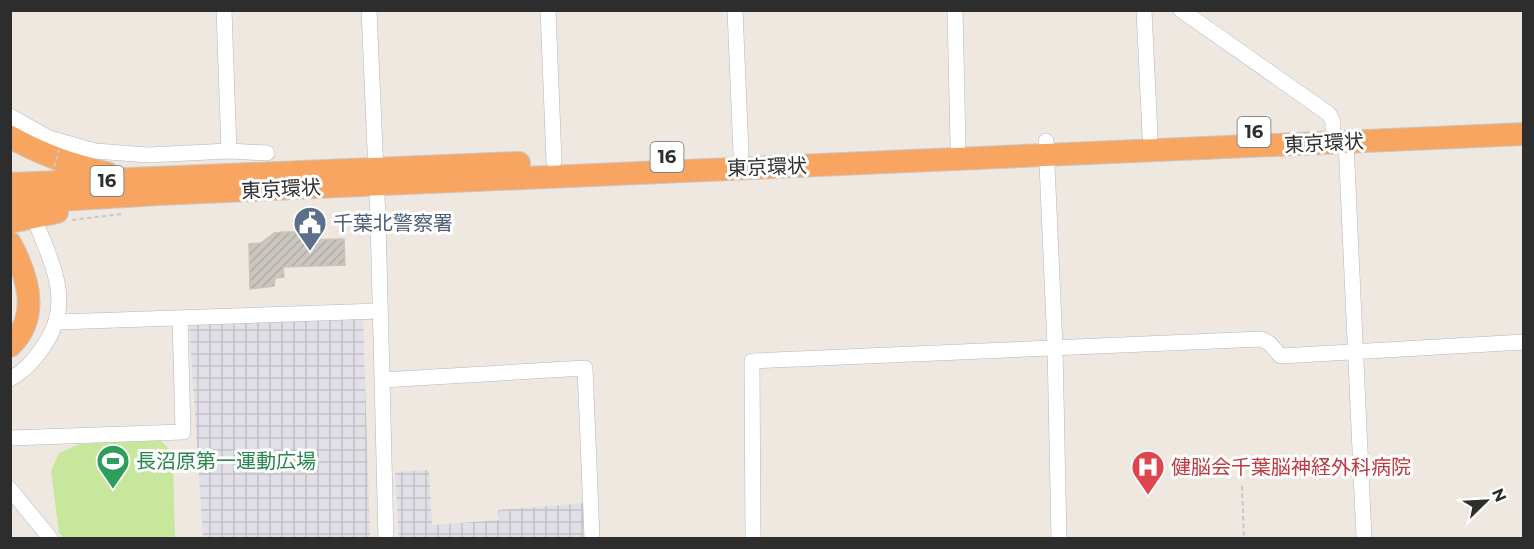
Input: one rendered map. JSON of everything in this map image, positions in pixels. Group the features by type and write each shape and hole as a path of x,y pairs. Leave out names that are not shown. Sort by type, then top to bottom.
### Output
{"highway":[{"name":"東京環状","path":"10,203 157,187 1340,135 1524,119"},
{"name":"東京環状","path":"376,177 554,161 958,145 1046,148 1150,136 1524,134"},
{"path":"10,137 66,163 119,175 157,187"},
{"name":"東京環状","path":"10,184 157,187"},
{"path":"10,222 110,205 157,187"},
{"path":"10,243 22,265 29,290 27,318 21,332 10,346"},
{"path":"10,269 17,291 17,306 10,323"}],"street":[{"path":"224,10 229,151"},
{"path":"369,10 386,538"},
{"path":"548,10 554,161"},
{"path":"735,10 741,154"},
{"path":"955,10 958,145"},
{"path":"1144,10 1150,136"},
{"path":"1181,10 1329,114 1340,135 1356,352 1364,538"},
{"path":"10,116 49,138 95,151 148,154 229,151 267,153"},
{"path":"1046,148 1055,347 1059,538"},
{"path":"10,378 20,374 34,359 58,322 59,304 56,279 52,262 34,217"},
{"path":"58,322 380,311"},
{"path":"10,438 183,432 180,318"},
{"path":"753,538 752,361 1261,339 1269,342 1281,356 1524,342"},
{"path":"382,380 585,368 592,538"},
{"path":"10,489 50,538"}],"path":[{"path":"54,167 59,150"},
{"path":"72,220 126,214"},
{"path":"1242,486 1244,538"}],"shaded area":[{"path":"363,317 370,538 203,538 189,322"},
{"path":"429,470 432,525 499,520 498,510 585,503 587,538 399,538 395,472"}],"green space":[{"name":"長沼原第一運動広場","path":"159,439 167,447 173,461 175,538 64,538 59,533 51,471 59,453 80,444"}],"building":[{"path":"294,232 304,236 306,240 344,239 345,265 283,267 284,277 275,278 274,286 250,289 249,244 261,243 274,233"}],"place":[{"name":"千葉北警察署","path":"310,252"},
{"name":"長沼原第一運動広場","path":"113,490"},
{"name":"健脳会千葉脳神経外科病院","path":"1148,496"}]}
